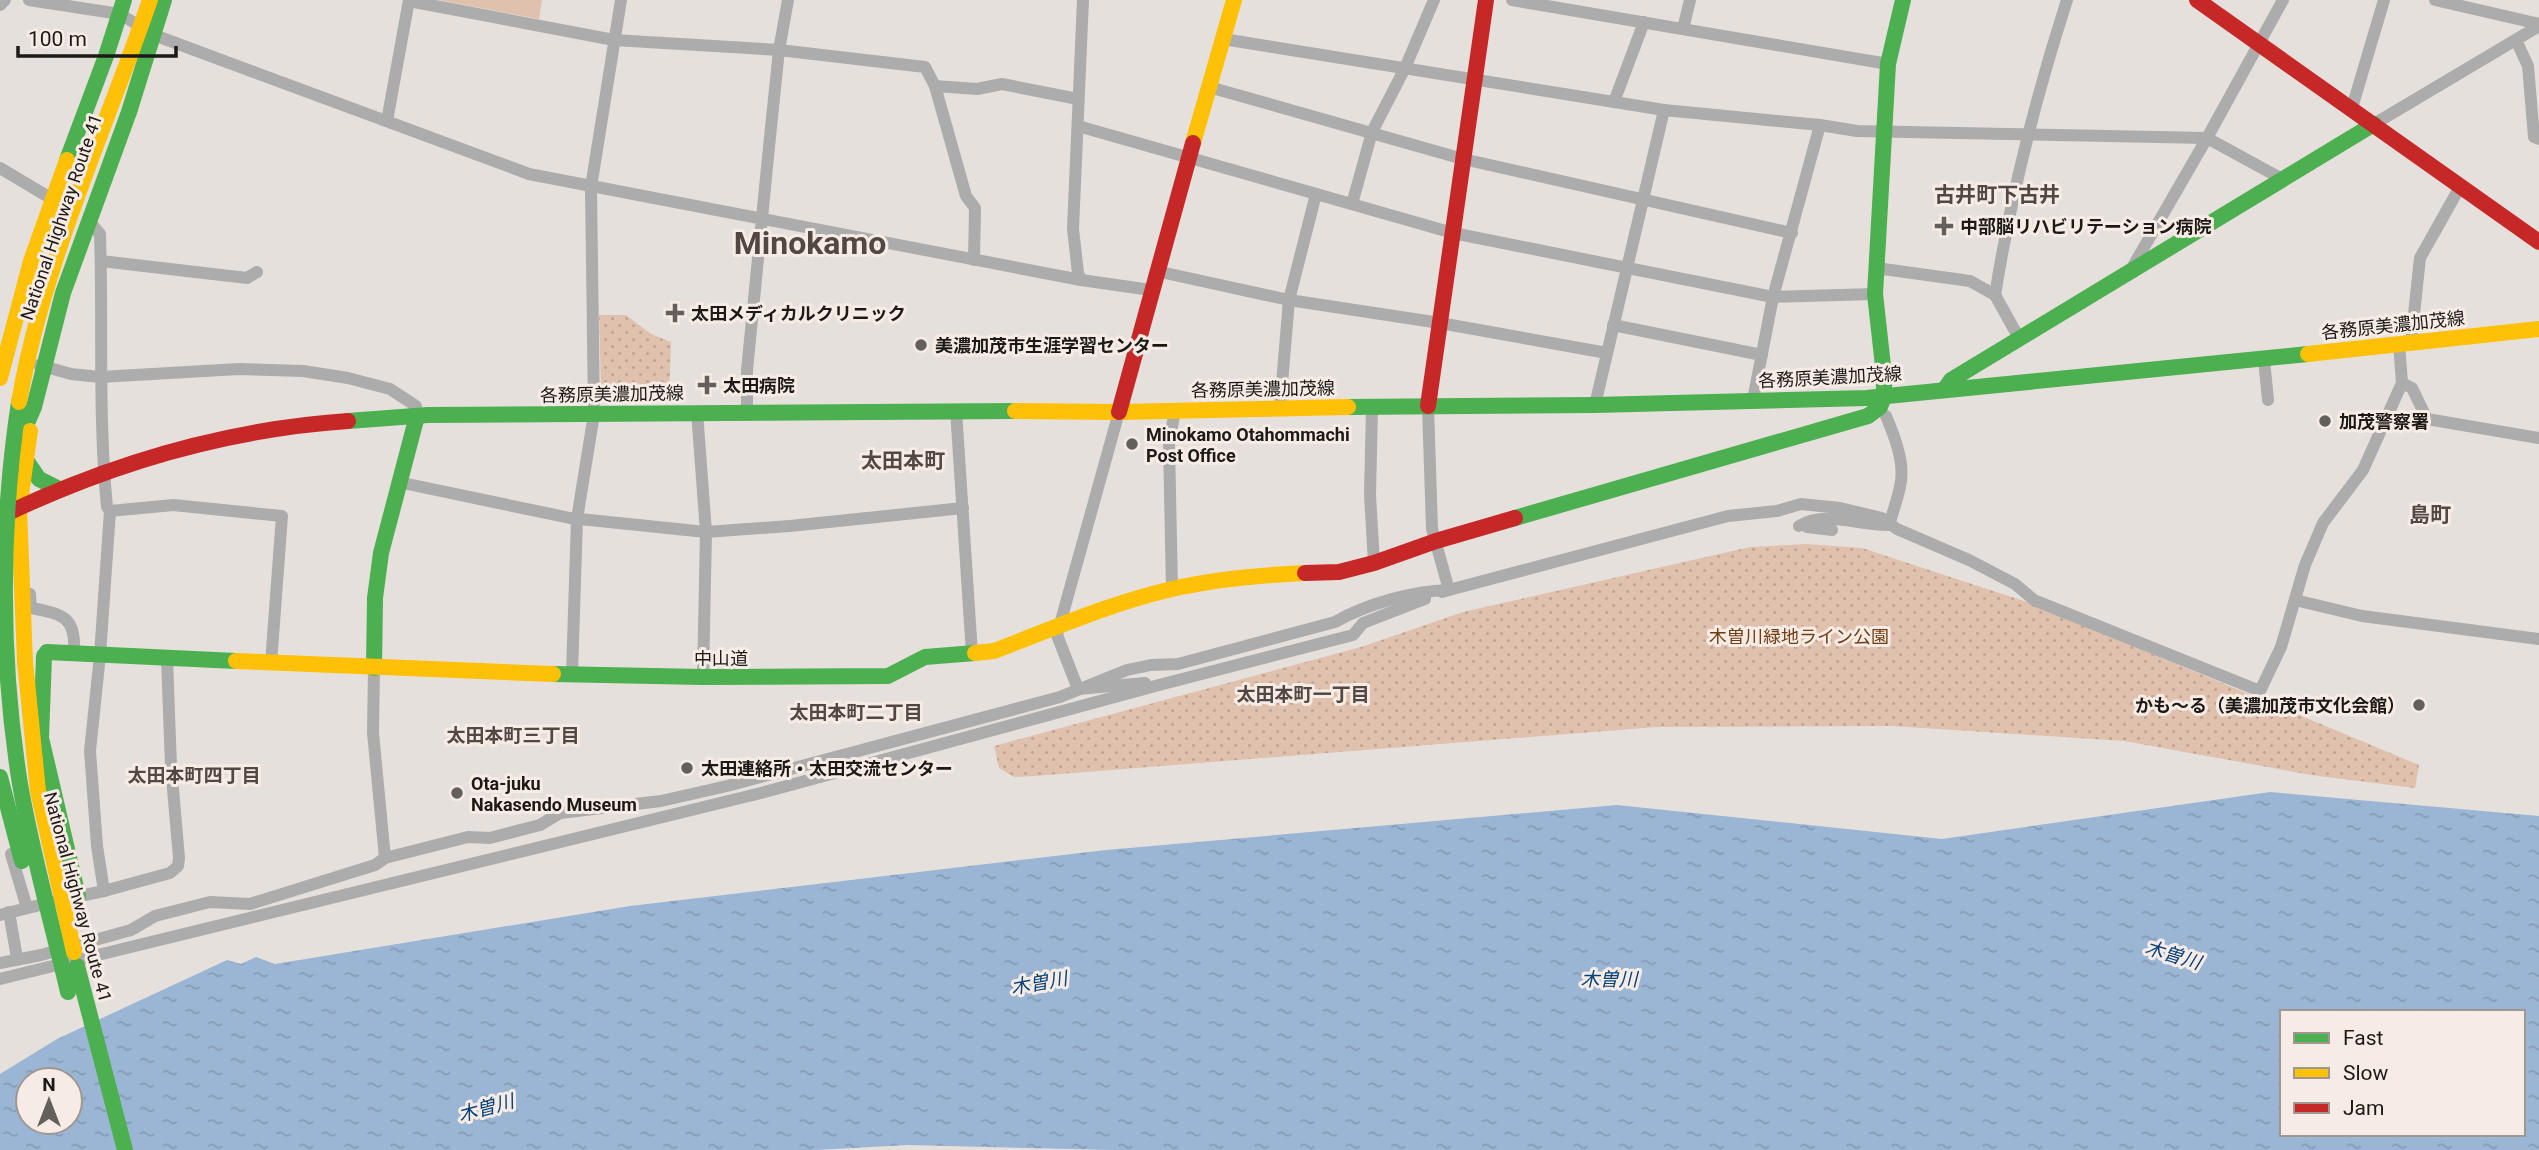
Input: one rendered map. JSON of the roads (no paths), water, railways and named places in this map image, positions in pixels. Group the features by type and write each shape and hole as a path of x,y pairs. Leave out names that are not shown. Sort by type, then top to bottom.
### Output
{"main road":[{"name":"National Highway Route 41","path":"110,1150 68,992 19,785 5,633 3,564 7,493 16,420 39,313 150,0"},
{"name":"National Highway Route 41","path":"125,1150 77,966 54,894 30,792 20,724 9,608 9,549 13,481 23,408 53,286 121,104 156,0"},
{"path":"77,966 38,791 22,622 19,509 34,407 63,293 164,0"},
{"path":"1119,412 1156,271 1234,0"},
{"path":"1428,406 1486,0"},
{"path":"2197,0 2539,242"},
{"path":"1884,396 1875,294 1888,64 1898,1"},
{"path":"1,370 20,295 122,7"},
{"path":"1944,390 1951,380 2374,124"},
{"name":"各務原美濃加茂線","path":"0,516 59,489 192,446 248,433 318,423 417,416 956,410 1119,412 1280,407 1595,405 1884,396 2539,329"},
{"name":"中山道","path":"78,896 41,738 44,656 47,652 374,668 572,674 704,677 888,676 901,673 907,665 925,657 984,653 1018,643 1118,604 1172,589 1260,575 1339,572 1374,563 1436,541 1868,416 1880,407 1884,396"},
{"path":"0,490 34,407"},
{"path":"374,668 377,578 398,482 417,416"},
{"path":"26,460 35,478 59,489"},
{"path":"0,551 19,509"},
{"path":"0,777 21,858 68,992"}],"street":[{"path":"0,5 5,0"},
{"path":"29,0 122,7 154,35 529,174 1081,280 1151,290"},
{"path":"387,121 409,0 614,40 779,50 925,67 935,86 966,196 975,208 974,260"},
{"path":"572,674 577,519 594,414 591,187 621,0"},
{"path":"747,412 747,370 779,50 788,0"},
{"path":"1081,280 1073,229 1083,0"},
{"path":"1352,204 1372,132 1405,68 1434,0"},
{"path":"1512,0 1888,64"},
{"path":"1683,29 1690,0"},
{"path":"1995,295 2006,229 2067,0"},
{"path":"2131,270 2283,0"},
{"path":"2352,108 2384,0"},
{"path":"2435,0 2539,25"},
{"path":"1614,102 1644,22"},
{"path":"2374,124 2539,25"},
{"path":"1223,39 1664,110 1857,131 2207,138 2284,180"},
{"path":"2516,40 2528,66 2534,137 2539,139"},
{"path":"935,86 977,89 1002,84 1079,99"},
{"path":"1209,87 1463,159 1792,233"},
{"path":"1595,405 1664,110"},
{"path":"1754,400 1773,297 1820,125"},
{"path":"1078,126 1453,233 1773,297 1875,294"},
{"path":"0,168 89,221 100,234 100,377 104,473 107,507 110,510 90,751 97,846 104,891"},
{"path":"0,979 761,793 1353,635 1363,623 1449,590 1728,516 1777,511 1801,504 1840,508 1882,518 1889,525 1969,560 2015,584 2034,600 2260,691 2281,647 2305,565 2323,523 2363,470 2402,383 2405,343 2420,258 2461,185"},
{"path":"1280,407 1289,300 1316,194"},
{"path":"82,240 100,246"},
{"path":"101,261 247,278 257,272"},
{"path":"1876,268 1970,281 1995,295 2019,338"},
{"path":"1156,271 1289,300 1440,323 1607,353"},
{"path":"1614,325 1762,355"},
{"path":"2264,359 2267,400"},
{"path":"1,370 43,365 71,374 100,377 239,369 303,371 348,378 390,389 416,406 417,416"},
{"path":"2402,383 2412,388 2427,419 2539,438"},
{"path":"1428,406 1432,529 1449,590"},
{"path":"1372,408 1370,495 1374,563"},
{"path":"956,410 972,654"},
{"path":"1172,589 1169,444 1175,410"},
{"path":"697,412 706,532 704,677"},
{"path":"1078,689 1057,635 1058,627 1119,412"},
{"path":"1886,416 1900,455 1902,481 1889,525"},
{"path":"398,482 577,519 706,532 963,508"},
{"path":"110,510 173,505 282,516 271,663"},
{"path":"1832,530 1800,526 1809,520 1849,520 1889,525"},
{"path":"19,547 27,561 31,608 62,616 72,625 75,636 74,652"},
{"path":"0,963 41,955 131,930 155,916 210,902 250,904 375,865 385,858 468,837 490,838 540,825 560,813 661,801 727,786 1060,696 1127,670 1151,665 1178,664 1335,622 1353,611 1430,590 1449,590"},
{"path":"2295,600 2362,616 2539,639"},
{"path":"22,622 30,617 62,616"},
{"path":"17,958 4,914 170,873 178,866 167,659"},
{"path":"374,668 373,733 385,858"},
{"path":"1078,689 1151,682 1159,685"},
{"path":"0,811 27,908"}],"water":[{"name":"木曽川","path":"2270,792 2539,816 2539,1150 1113,1150 908,1145 815,1150 0,1150 0,1074 57,1039 227,960 241,964 256,957 275,964 630,906 1106,850 1617,805 1942,839"}],"place":[{"name":"中部脳リハビリテーション病院","path":"1944,226"},
{"name":"太田メディカルクリニック","path":"675,313"},
{"name":"美濃加茂市生涯学習センター","path":"921,345"},
{"name":"太田病院","path":"707,385"},
{"name":"加茂警察署","path":"2325,421"},
{"name":"Minokamo Otahommachi Post Office","path":"1132,444"},
{"name":"かも～る（美濃加茂市文化会館）","path":"2419,705"},
{"name":"太田連絡所・太田交流センター","path":"687,768"},
{"name":"Ota-juku Nakasendo Museum","path":"457,793"}],"district":[{"name":"古井町下古井","path":"1997,195"},
{"name":"Minokamo","path":"810,243"},
{"name":"太田本町","path":"903,461"},
{"name":"島町","path":"2430,515"},
{"name":"太田本町一丁目","path":"1303,694"},
{"name":"太田本町二丁目","path":"856,712"},
{"name":"太田本町三丁目","path":"513,735"},
{"name":"太田本町四丁目","path":"194,775"}],"park label":[{"name":"木曽川緑地ライン公園","path":"1799,636"}]}
